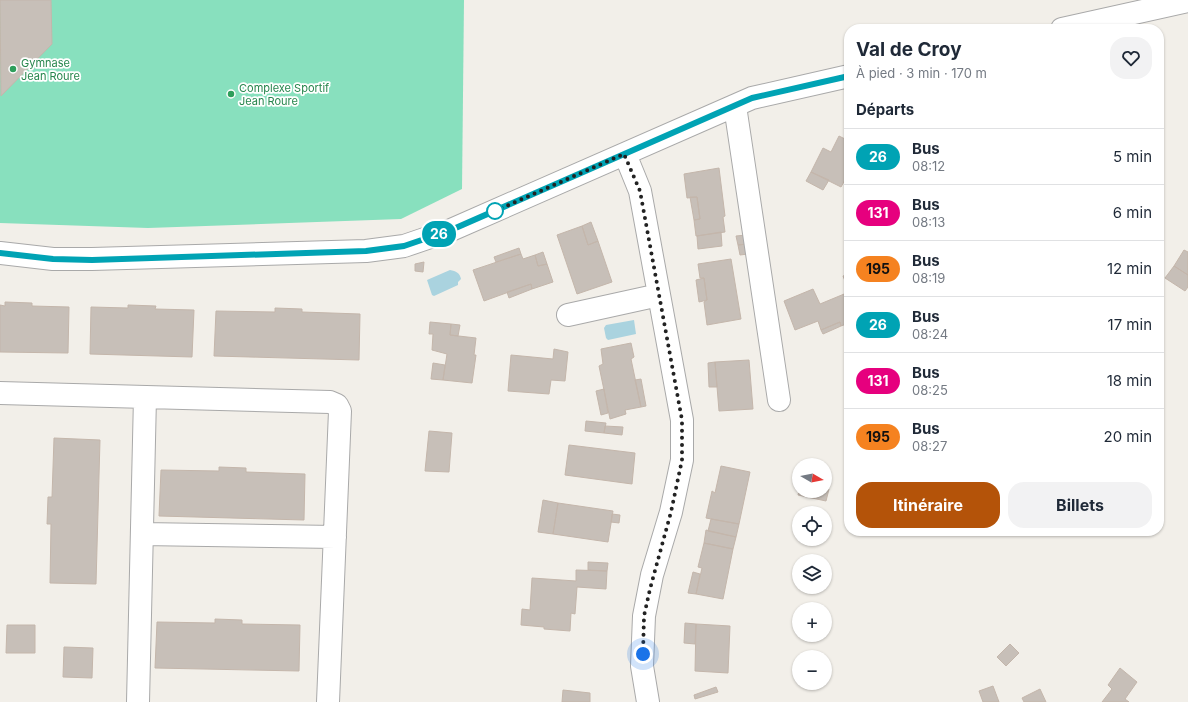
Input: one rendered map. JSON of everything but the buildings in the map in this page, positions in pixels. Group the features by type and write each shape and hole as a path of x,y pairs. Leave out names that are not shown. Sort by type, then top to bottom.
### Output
{"street":[{"path":"1084,24 1188,1"},
{"path":"0,253 53,259 92,260 366,251 404,246 451,230 752,98 844,77"},
{"path":"734,106 779,400"},
{"path":"624,154 640,191 682,420 682,460 671,512 652,575 644,616 642,666 648,702"},
{"path":"568,315 659,295"},
{"path":"0,393 330,402 337,405 340,411 328,702"},
{"path":"138,702 145,397"},
{"path":"142,534 335,537"}],"green space":[{"name":"Complexe Sportif Jean Roure","path":"0,0 464,0 462,189 401,219 148,228 0,223"}],"water":[{"path":"450,270 460,275 461,279 458,282 458,285 434,296 432,295 427,280"},
{"path":"634,320 636,334 608,340 606,338 604,328 606,325"}],"bus line":[{"name":"26","path":"0,253 53,259 92,260 366,251 404,246 451,230 752,98 844,77"}],"place":[{"name":"Gymnase Jean Roure","path":"13,69"},
{"name":"Complexe Sportif Jean Roure","path":"231,94"}],"route":[{"path":"495,211 624,154 640,191 682,420 682,460 671,512 652,575 644,616 643,654"}]}
